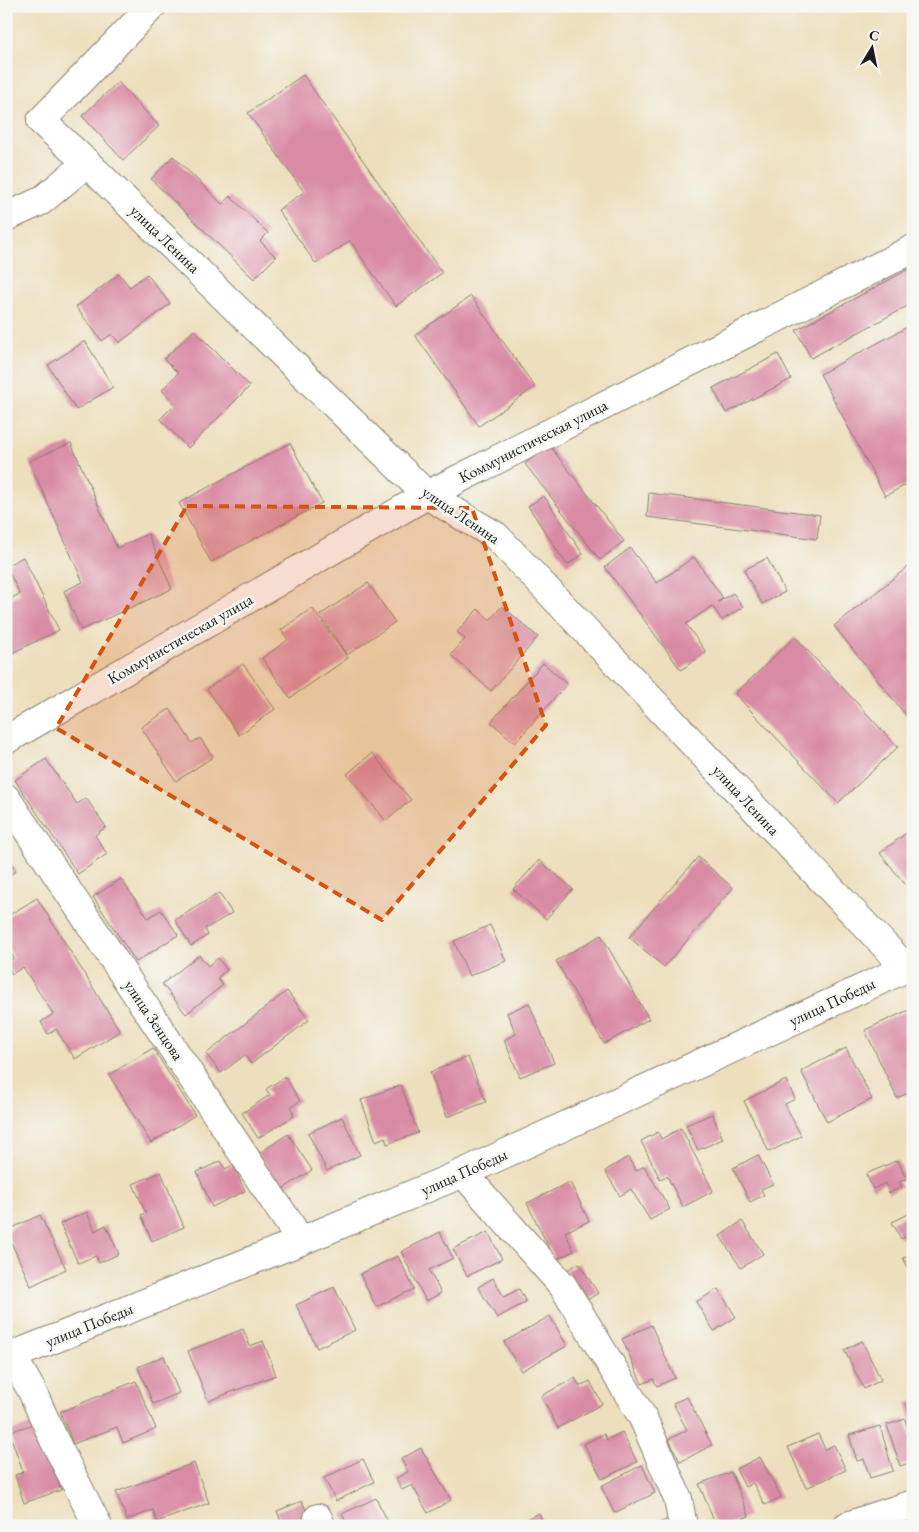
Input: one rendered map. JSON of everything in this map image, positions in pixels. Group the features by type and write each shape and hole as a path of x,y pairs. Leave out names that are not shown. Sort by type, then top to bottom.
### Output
{"street":[{"name":"улица Ленина","path":"152,6 41,121 87,163 427,495 496,536 909,967"},
{"path":"6,217 41,201 87,163"},
{"name":"Коммунистическая улица","path":"6,740 427,495 913,248"},
{"name":"улица Зенцова","path":"6,798 301,1241"},
{"name":"улица Победы","path":"9,1357 301,1241 464,1173 909,967"},
{"path":"464,1173 563,1286 643,1418 678,1498 683,1526"},
{"path":"9,1357 32,1390 54,1440 98,1526"},
{"path":"846,1526 913,1504"}],"highlighted area":[{"path":"187,506 472,508 546,725 382,920 56,728"}],"building":[{"path":"303,75 442,273 396,306 350,241 316,264 278,210 304,192 248,113"},
{"path":"118,82 159,126 123,160 82,116"},
{"path":"173,156 222,204 230,196 268,233 260,241 276,257 254,279 151,179"},
{"path":"913,267 913,303 811,358 796,330"},
{"path":"119,274 130,287 147,274 170,304 119,343 112,334 102,341 76,307"},
{"path":"471,296 535,387 479,426 415,335"},
{"path":"913,324 913,481 885,496 820,374"},
{"path":"194,330 250,386 188,448 160,419 175,404 162,390 178,373 164,359"},
{"path":"85,341 113,387 76,410 48,365"},
{"path":"778,354 791,379 726,413 713,388"},
{"path":"71,443 117,548 148,534 172,589 81,630 64,591 83,582 29,461"},
{"path":"290,443 322,503 211,562 179,503"},
{"path":"549,445 624,541 600,560 525,464"},
{"path":"649,493 820,515 817,539 647,517"},
{"path":"544,496 583,554 567,565 528,506"},
{"path":"630,548 657,583 694,557 723,598 718,602 733,593 743,607 722,620 712,606 686,624 706,652 681,670 605,567"},
{"path":"23,557 59,630 6,656 6,601 20,594 6,566"},
{"path":"767,558 785,592 762,604 744,570"},
{"path":"909,566 913,570 913,724 834,626"},
{"path":"368,583 395,622 347,655 320,615"},
{"path":"502,606 538,637 491,691 451,655 465,639 457,632 478,609 490,620"},
{"path":"312,608 348,658 290,698 262,658 288,640 281,630"},
{"path":"795,637 898,747 838,803 735,694"},
{"path":"543,663 567,684 515,743 491,722"},
{"path":"243,664 275,709 239,735 207,689"},
{"path":"170,709 192,743 200,738 213,757 176,781 141,727"},
{"path":"372,753 411,800 386,821 347,774"},
{"path":"46,759 77,804 86,798 106,827 95,835 107,854 78,874 15,780"},
{"path":"909,831 913,836 913,894 880,853"},
{"path":"6,854 16,871 6,877"},
{"path":"698,857 733,888 664,967 629,937"},
{"path":"539,860 573,889 546,919 513,889"},
{"path":"121,879 148,918 161,910 178,935 136,962 93,897"},
{"path":"219,893 232,913 205,929 208,935 191,946 175,920"},
{"path":"37,898 120,1031 75,1059 56,1029 48,1034 41,1022 53,1014 23,967 12,974 6,964 14,958 6,945 6,917"},
{"path":"490,925 506,961 469,976 454,941"},
{"path":"601,935 649,1019 604,1044 556,961"},
{"path":"199,955 208,966 218,958 227,970 217,978 223,985 186,1014 162,984"},
{"path":"287,991 309,1020 251,1064 245,1055 221,1073 206,1054"},
{"path":"529,1003 554,1063 520,1077 504,1040 516,1034 507,1013"},
{"path":"913,1008 913,1091 897,1098 865,1030"},
{"path":"153,1048 195,1115 151,1143 109,1075"},
{"path":"846,1048 872,1099 827,1122 801,1071"},
{"path":"468,1057 486,1102 447,1117 430,1072"},
{"path":"285,1077 300,1101 291,1107 294,1116 258,1138 242,1113 270,1095 266,1089"},
{"path":"786,1080 795,1099 785,1104 801,1136 769,1152 744,1101"},
{"path":"401,1085 418,1133 387,1144 385,1137 376,1141 361,1100"},
{"path":"712,1114 723,1139 698,1150 686,1125"},
{"path":"342,1117 360,1155 327,1171 308,1133"},
{"path":"681,1128 713,1191 683,1207 667,1176 660,1179 641,1141 658,1132 661,1139"},
{"path":"288,1134 312,1170 283,1189 258,1154"},
{"path":"758,1155 773,1184 761,1189 764,1195 750,1202 733,1168"},
{"path":"628,1157 636,1171 644,1166 670,1209 650,1220 631,1189 620,1196 605,1171"},
{"path":"898,1160 906,1179 899,1182 902,1187 889,1193 885,1183 873,1189 866,1174"},
{"path":"221,1161 225,1169 233,1165 245,1191 212,1207 197,1172"},
{"path":"161,1172 184,1227 152,1241 141,1215 146,1213 133,1184"},
{"path":"570,1182 589,1221 565,1232 574,1251 555,1260 527,1203"},
{"path":"87,1212 95,1231 106,1225 119,1254 99,1263 96,1256 78,1263 60,1224"},
{"path":"913,1212 913,1241 910,1235 901,1239 892,1222"},
{"path":"40,1215 66,1269 31,1286 6,1231"},
{"path":"742,1221 763,1254 741,1268 720,1236"},
{"path":"440,1232 453,1258 429,1270 441,1293 426,1301 401,1252"},
{"path":"488,1232 502,1259 467,1276 453,1249"},
{"path":"913,1254 913,1277 903,1258"},
{"path":"398,1256 414,1289 376,1307 360,1274"},
{"path":"579,1263 598,1293 586,1301 566,1271"},
{"path":"493,1278 504,1297 519,1289 526,1302 497,1318 478,1287"},
{"path":"334,1287 355,1330 317,1348 296,1305"},
{"path":"718,1289 736,1317 714,1331 696,1302"},
{"path":"550,1316 567,1346 521,1371 504,1342"},
{"path":"651,1325 675,1378 657,1386 653,1379 642,1384 622,1339"},
{"path":"243,1329 250,1346 263,1341 276,1375 208,1401 188,1351"},
{"path":"862,1341 881,1380 864,1389 844,1350"},
{"path":"164,1356 179,1393 153,1404 138,1367"},
{"path":"575,1378 580,1386 590,1381 602,1404 558,1428 541,1396"},
{"path":"136,1381 156,1429 123,1443 117,1427 73,1444 60,1412"},
{"path":"687,1397 712,1445 680,1462 669,1439 687,1430 673,1403"},
{"path":"913,1401 913,1423 912,1423 906,1403"},
{"path":"905,1419 913,1445 913,1462 900,1466 887,1425"},
{"path":"37,1423 61,1490 24,1503 15,1475 23,1472 9,1432"},
{"path":"880,1426 893,1471 870,1478 864,1459 857,1461 849,1435"},
{"path":"622,1432 637,1462 602,1479 584,1444 604,1434 607,1440"},
{"path":"818,1434 825,1449 834,1445 846,1470 806,1488 788,1447"},
{"path":"421,1448 451,1500 428,1513 412,1485 402,1490 396,1478 408,1472 401,1459"},
{"path":"760,1457 781,1497 765,1505 753,1483 745,1487 736,1469"},
{"path":"363,1459 374,1482 336,1501 324,1478"},
{"path":"194,1463 209,1503 157,1522 153,1510 127,1520 116,1492"},
{"path":"642,1465 655,1493 614,1513 601,1486"},
{"path":"731,1472 749,1516 725,1526 716,1526 699,1484"},
{"path":"376,1498 390,1526 348,1526 342,1514"},
{"path":"302,1501 313,1526 283,1526 277,1511"},
{"path":"539,1513 545,1526 519,1526 518,1523"},
{"path":"668,1519 671,1526 652,1526"}]}
